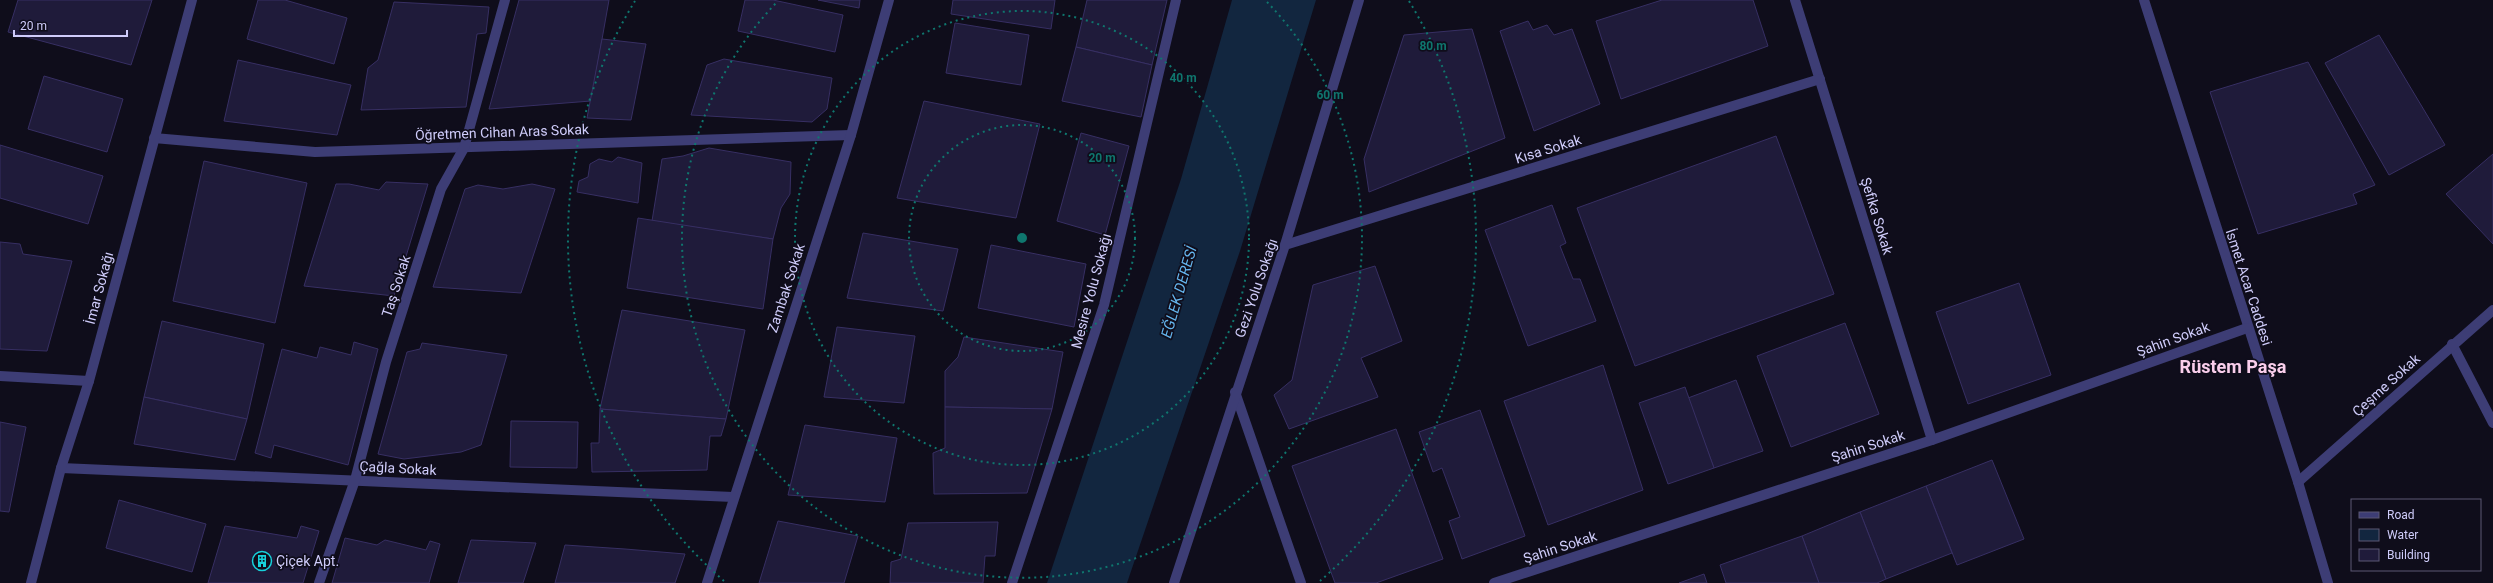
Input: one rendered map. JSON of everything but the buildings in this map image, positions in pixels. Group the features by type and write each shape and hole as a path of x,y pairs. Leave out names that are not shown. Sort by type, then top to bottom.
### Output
{"street":[{"name":"İmar Sokağı","path":"31,583 61,468 89,381 192,0"},
{"name":"Taş Sokak","path":"319,583 354,480 386,362 441,189 464,148 505,0"},
{"name":"Zambak Sokak","path":"707,583 850,134 889,0"},
{"name":"Mesire Yolu Sokağı","path":"1012,583 1104,305 1176,0"},
{"name":"Gezi Yolu Sokağı","path":"1174,583 1235,392 1285,245 1359,0"},
{"name":"Şefika Sokak","path":"1795,0 1932,440"},
{"name":"İsmet Acar Caddesi","path":"2144,0 2298,482 2328,583"},
{"name":"Kısa Sokak","path":"1285,245 1820,79"},
{"name":"Öğretmen Cihan Aras Sokak","path":"154,138 315,152 850,134"},
{"name":"Çeşme Sokak","path":"2298,482 2452,344 2493,310"},
{"name":"Şahin Sokak","path":"1494,583 1932,440 2248,328"},
{"path":"2452,344 2493,424"},
{"path":"0,376 89,381"},
{"path":"1235,392 1301,583"},
{"name":"Çağla Sokak","path":"61,468 734,497"}],"water":[{"name":"EĞLEK DERESİ","path":"1232,0 1316,0 1240,251 1127,583 1047,583 1181,179"}],"place":[{"name":"Çiçek Apt.","path":"262,561"}],"district":[{"name":"Rüstem Paşa","path":"2233,367"}]}
